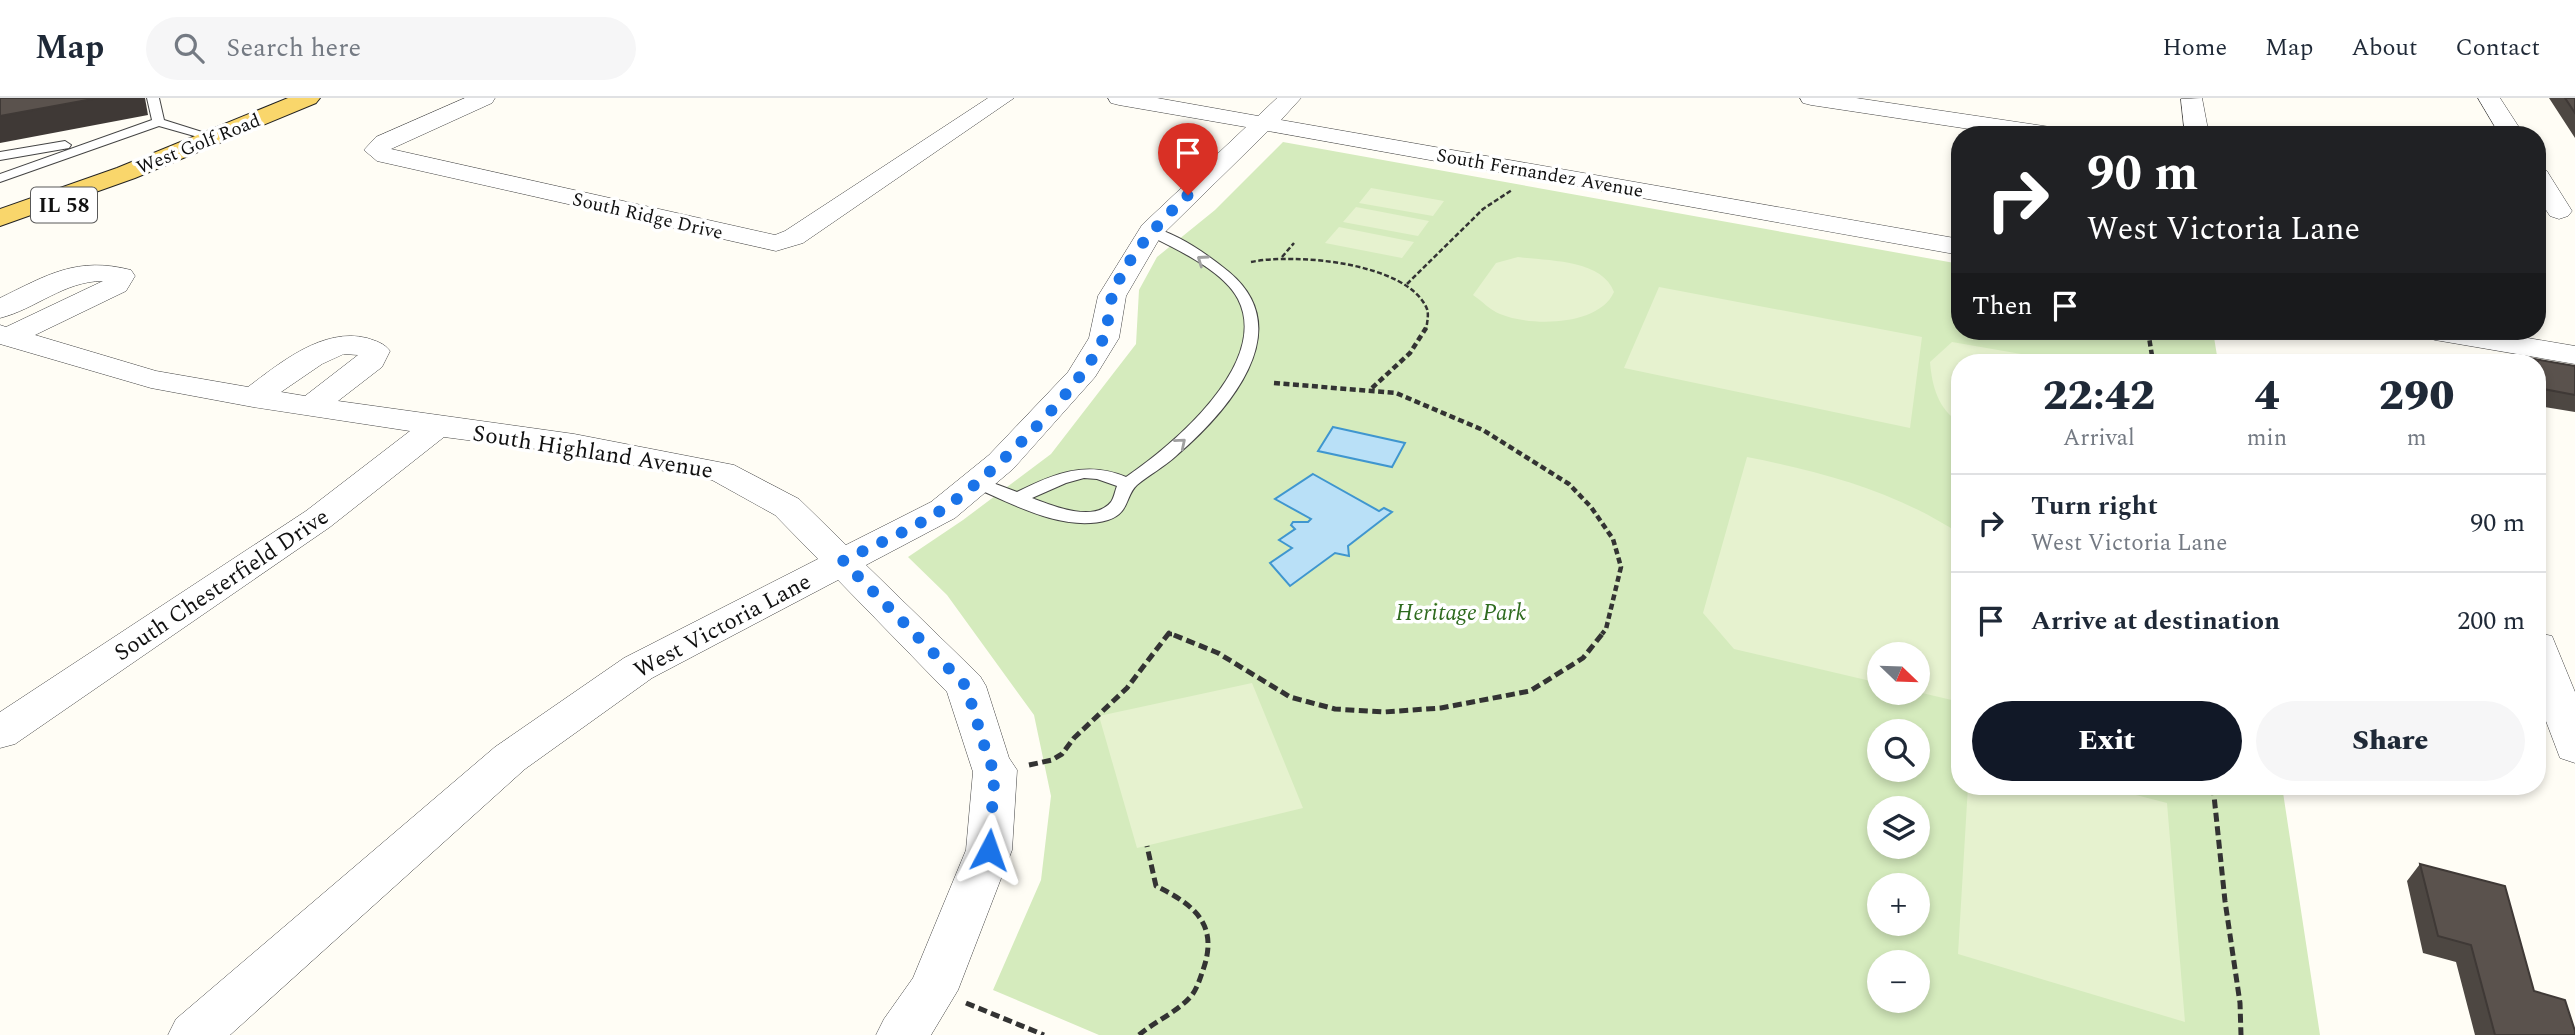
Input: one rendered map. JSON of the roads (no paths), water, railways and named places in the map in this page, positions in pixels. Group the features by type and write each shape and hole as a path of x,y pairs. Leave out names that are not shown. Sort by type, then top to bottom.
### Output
{"main road":[{"name":"West Golf Road","path":"0,218 126,173 308,98"},
{"name":"West Golf Road","path":"0,232 71,202 126,173"}],"street":[{"name":"South Ridge Drive","path":"484,98 384,142 376,150 386,156 776,243 794,237 1003,98"},
{"name":"South Fernandez Avenue","path":"1119,98 1951,245"},
{"name":"West Victoria Lane","path":"194,1035 510,758 638,668 943,510 1001,462 1080,377 1104,338 1112,296 1151,231 1290,98"},
{"path":"1811,98 1892,104 2009,126"},
{"path":"2489,98 2506,126"},
{"path":"2192,99 2196,126"},
{"path":"2546,191 2557,211"},
{"name":"South Highland Avenue","path":"3,327 151,379 310,407 575,444 722,472 787,507 966,686 990,764 995,769 989,850 933,990 902,1035"},
{"path":"2488,340 2575,355"},
{"path":"253,398 301,364 329,350 347,344 360,344 375,351 371,361 310,407"},
{"name":"South Chesterfield Drive","path":"0,733 318,519 436,426"},
{"path":"2546,668 2575,747"}],"lane":[{"path":"153,98 158,122"},
{"path":"0,178 158,122 212,138"},
{"path":"0,156 104,141"},
{"path":"1127,484 1144,474 1197,430 1233,382 1248,353 1254,321 1245,298 1223,275 1192,252 1151,231"},
{"path":"1019,498 1071,473 1088,471 1111,475 1127,484"},
{"path":"977,482 1055,513 1085,519 1112,513 1125,497 1127,484"}],"water":[{"path":"1333,427 1405,443 1392,467 1318,451"},
{"path":"1313,474 1379,511 1384,508 1392,512 1348,546 1349,556 1335,553 1290,586 1270,563 1292,548 1279,540 1295,529 1291,525 1293,522 1308,522 1311,519 1275,499"}],"park label":[{"name":"Heritage Park","path":"1461,612"}]}
